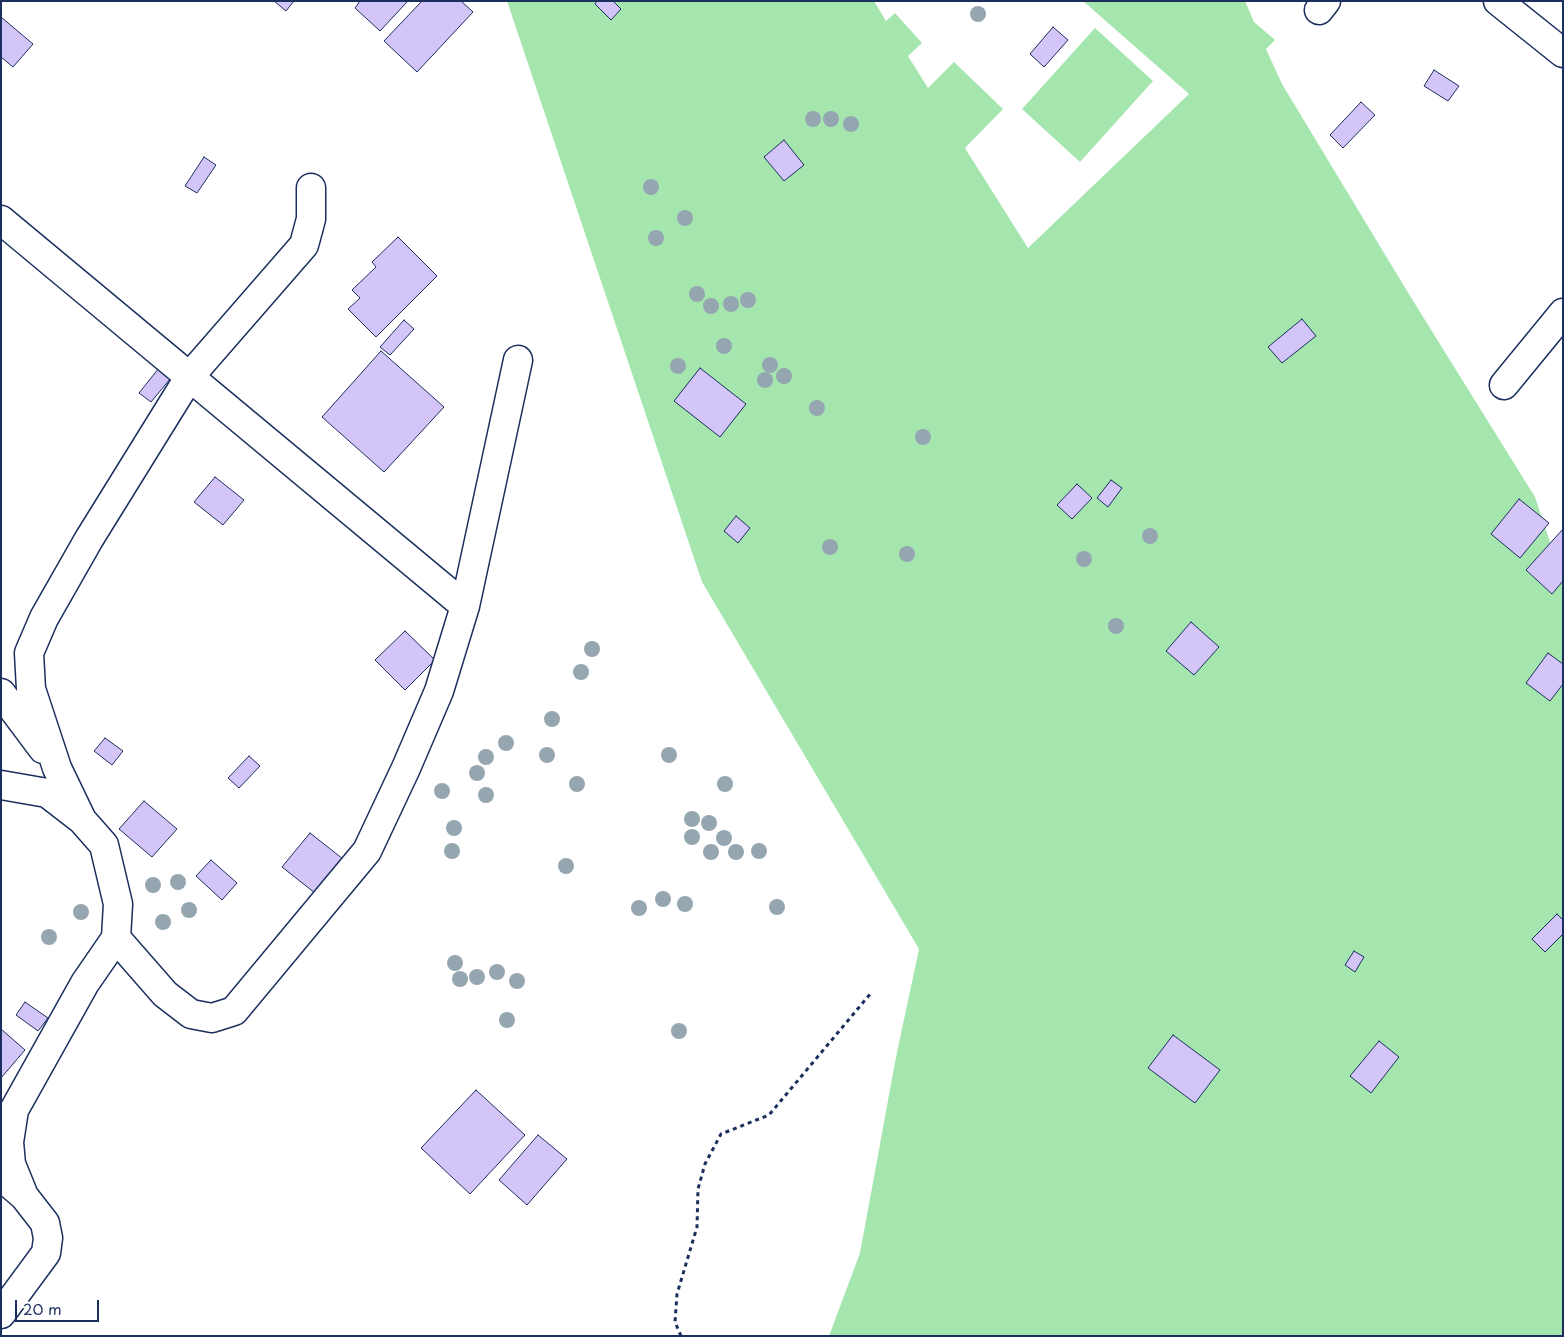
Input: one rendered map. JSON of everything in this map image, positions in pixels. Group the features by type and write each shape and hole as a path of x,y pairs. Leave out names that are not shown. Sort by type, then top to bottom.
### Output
{"street":[{"path":"1498,1 1563,53"},
{"path":"82,820 57,768 31,689 29,653 44,618 89,539 190,376 304,245 311,219 311,188"},
{"path":"1,220 465,606"},
{"path":"1504,385 1563,313"},
{"path":"116,938 165,994 191,1014 212,1018 234,1012 367,851 406,768 439,691 465,606 518,360"},
{"path":"1,693 57,768"},
{"path":"1,785 47,793 82,820 104,845 118,904 116,938 85,983 14,1110 9,1142 11,1164 24,1196"},
{"path":"1,1177 24,1196 45,1223 48,1238 46,1253 1,1314"}],"path":[{"path":"681,1336 675,1322 677,1294 697,1227 700,1180 705,1164 721,1134 769,1115 871,993"}],"green space":[{"path":"507,1 874,1 886,21 895,13 922,43 908,56 928,88 954,62 1003,109 965,148 1028,248 1189,94 1083,1 1245,1 1254,22 1275,40 1266,49 1282,84 1407,291 1535,497 1563,581 1563,1336 829,1336 860,1253 896,1057 919,949 702,582"},
{"path":"1095,28 1153,81 1080,162 1022,109"}],"building":[{"path":"274,1 294,1 286,11"},
{"path":"360,1 407,2 380,31 355,8"},
{"path":"422,1 461,1 473,12 417,72 384,41"},
{"path":"597,1 613,1 621,9 611,20 595,4"},
{"path":"1,17 33,44 13,67 1,57"},
{"path":"1053,27 1068,40 1044,67 1030,54"},
{"path":"1434,70 1459,86 1448,101 1424,86"},
{"path":"1361,102 1375,115 1343,148 1330,135"},
{"path":"784,140 804,165 784,181 764,157"},
{"path":"204,157 216,165 197,193 185,186"},
{"path":"398,237 437,276 376,337 348,309 360,298 352,290 376,267 372,262"},
{"path":"1302,319 1316,336 1282,363 1268,347"},
{"path":"404,320 414,329 390,355 380,347"},
{"path":"381,351 444,407 384,472 322,417"},
{"path":"163,363 175,373 151,402 139,393"},
{"path":"700,368 746,404 720,437 674,401"},
{"path":"215,477 244,500 223,525 194,502"},
{"path":"1111,480 1122,488 1108,507 1097,498"},
{"path":"1077,484 1092,498 1072,519 1057,505"},
{"path":"1519,499 1549,523 1520,558 1491,534"},
{"path":"736,516 750,528 738,543 724,531"},
{"path":"1563,529 1563,581 1552,594 1526,570"},
{"path":"1191,622 1219,647 1194,675 1166,651"},
{"path":"405,631 435,660 405,690 375,660"},
{"path":"1548,653 1563,664 1563,684 1550,701 1526,683"},
{"path":"105,738 123,751 112,765 94,751"},
{"path":"249,756 260,766 239,788 228,778"},
{"path":"144,801 177,829 152,857 119,829"},
{"path":"310,833 343,859 315,893 282,867"},
{"path":"211,860 237,883 222,900 196,876"},
{"path":"1557,914 1563,920 1563,934 1545,952 1532,939"},
{"path":"1354,951 1364,957 1355,972 1345,965"},
{"path":"25,1002 48,1018 38,1031 16,1015"},
{"path":"1,1029 25,1050 1,1078"},
{"path":"1173,1035 1220,1070 1195,1103 1148,1068"},
{"path":"1379,1041 1399,1057 1371,1093 1350,1076"},
{"path":"476,1090 525,1135 470,1194 421,1148"},
{"path":"538,1135 567,1159 527,1205 499,1180"}]}
